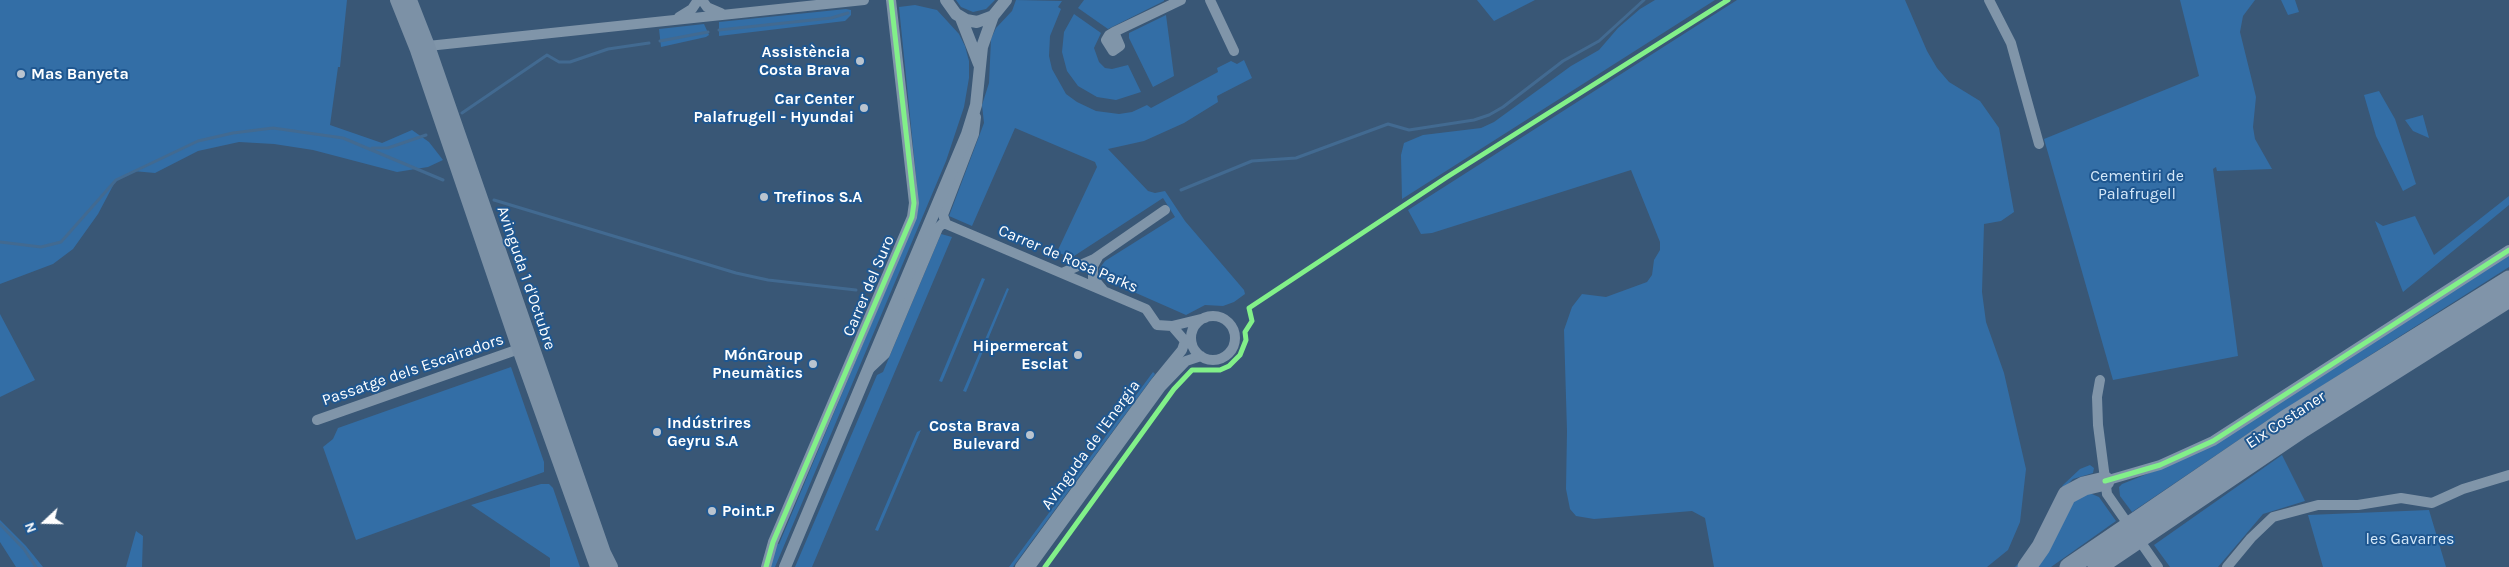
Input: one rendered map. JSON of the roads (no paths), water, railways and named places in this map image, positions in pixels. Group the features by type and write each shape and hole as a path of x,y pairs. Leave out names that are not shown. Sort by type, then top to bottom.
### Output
{"highway":[{"name":"Eix Costaner","path":"2068,567 2286,419 2509,280"},
{"name":"Eix Costaner","path":"2098,567 2303,428 2509,298"},
{"path":"2110,567 2257,459"},
{"path":"2027,567 2041,547 2067,495 2084,486 2105,481"}],"main road":[{"name":"Avinguda 1 d'Octubre","path":"397,0 423,48 469,166 484,228 519,349 597,567"},
{"name":"Avinguda 1 d'Octubre","path":"410,0 455,162 484,228 604,553 611,567"}],"street":[{"path":"672,20 692,9 700,0 713,11 733,13"},
{"path":"423,48 864,0"},
{"name":"Carrer del Suro","path":"766,567 770,550 912,217 914,203 891,0"},
{"path":"936,0 947,2 960,18 980,66"},
{"path":"867,371 885,354 938,228 942,224 946,224 942,215 977,122 976,106 985,34 993,16 1006,0"},
{"path":"1114,32 1181,0"},
{"path":"1210,0 1234,52"},
{"path":"1989,0 2011,43 2039,144"},
{"path":"960,18 977,22 993,16"},
{"path":"785,567 948,180 976,106"},
{"path":"1062,273 1093,259 1165,210"},
{"name":"Carrer de Rosa Parks","path":"946,224 1146,309 1157,325 1172,326"},
{"path":"2105,481 2160,465 2213,441 2509,250"},
{"path":"1087,284 1083,276 1093,259"},
{"path":"1093,259 1093,278 1098,286 1106,292"},
{"path":"1215,316 1224,320 1233,330 1234,343 1228,354 1222,358 1209,360 1185,341 1172,326 1205,318 1215,316"},
{"path":"1198,352 1190,338 1194,326 1205,318"},
{"name":"Avinguda de l'Energia","path":"1020,567 1155,382 1180,354 1185,341"},
{"name":"Passatge dels Escairadors","path":"317,420 519,349"},
{"name":"Avinguda de l'Energia","path":"1030,567 1162,387 1186,361 1198,352"},
{"path":"2100,380 2097,397 2098,425 2105,481 2110,502 2158,567"},
{"path":"2227,567 2251,538 2273,517 2318,504 2358,505 2401,498 2432,503 2463,489 2509,475"}],"waterway":[{"path":"1181,190 1252,161 1296,158 1388,124 1409,130 1474,120 1489,115 1503,107 1563,61 1599,41 1644,0"},
{"path":"719,30 831,18 848,13"},
{"path":"660,41 708,32"},
{"path":"462,113 547,55 559,62 570,62 608,49 649,43"},
{"path":"0,242 41,247 61,242 116,180 198,141 233,133 273,128 343,138 443,180"},
{"path":"372,148 388,148 426,135"},
{"path":"494,200 736,273 768,280 856,290"},
{"path":"0,524 24,549 36,567"}],"place":[{"name":"Assistència Costa Brava","path":"860,61"},
{"name":"Mas Banyeta","path":"21,74"},
{"name":"Car Center Palafrugell - Hyundai","path":"864,108"},
{"name":"Trefinos S.A","path":"764,197"},
{"name":"Hipermercat Esclat","path":"1078,355"},
{"name":"MónGroup Pneumàtics","path":"813,364"},
{"name":"Indústrires Geyru S.A","path":"657,432"},
{"name":"Costa Brava Bulevard","path":"1030,435"},
{"name":"Point.P","path":"712,511"}],"park label":[{"name":"Cementiri de Palafrugell","path":"2137,185"},
{"name":"les Gavarres","path":"2410,539"}]}
